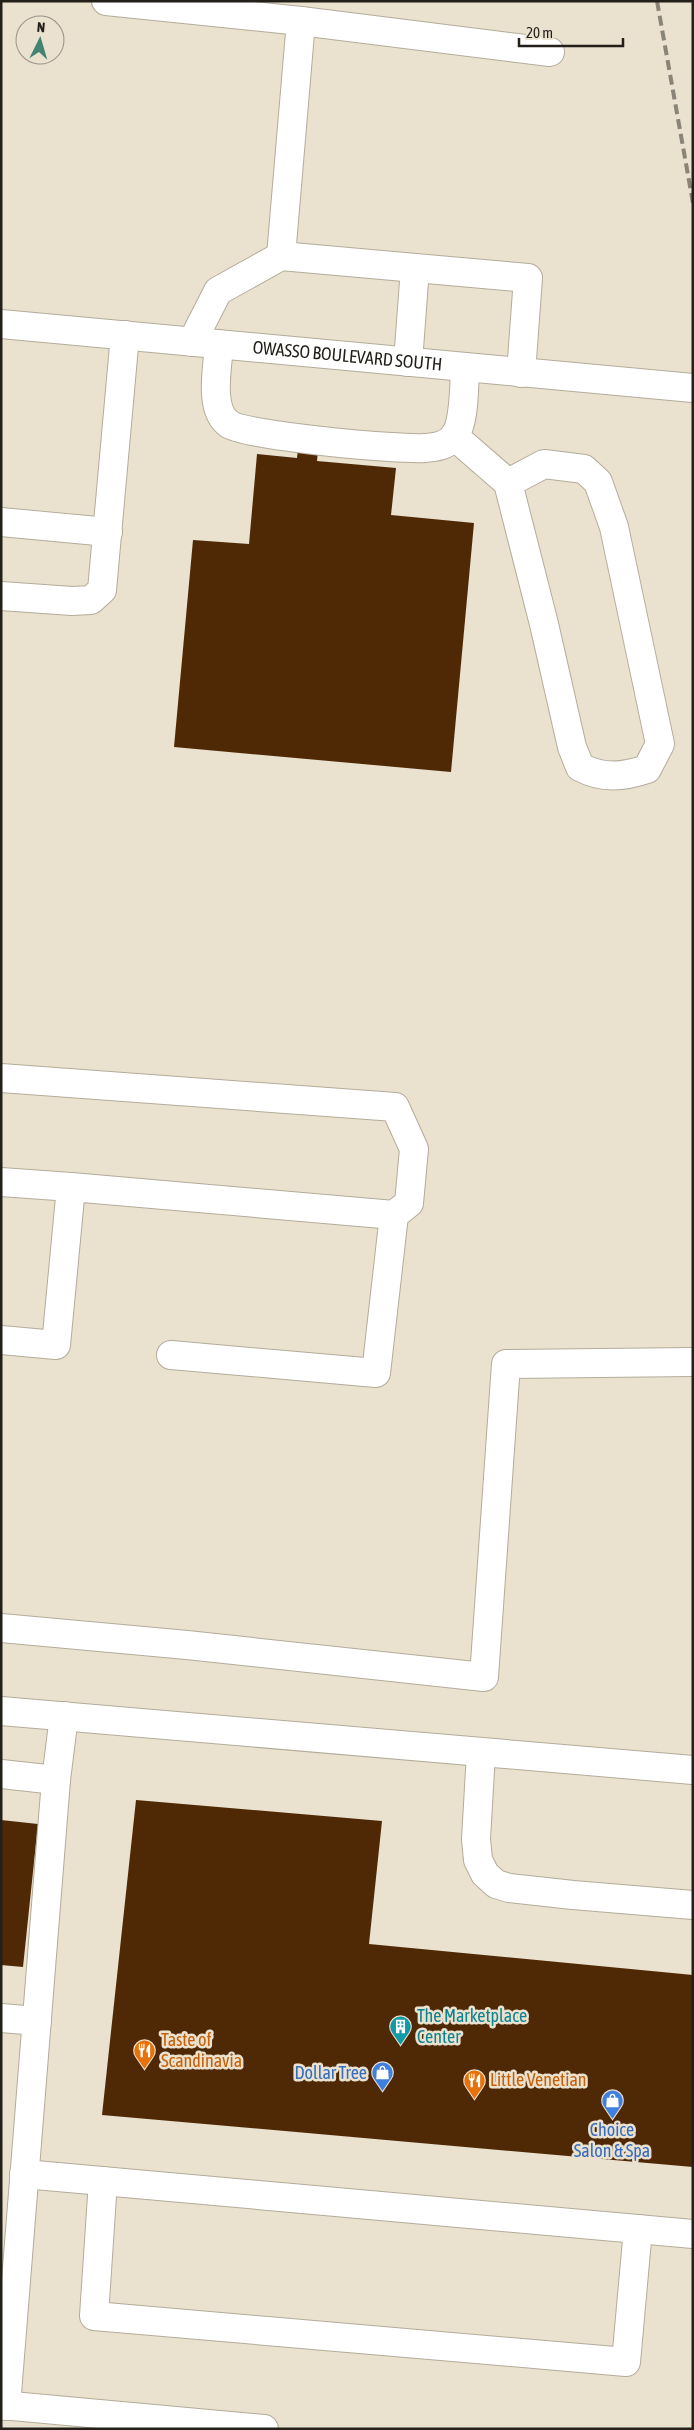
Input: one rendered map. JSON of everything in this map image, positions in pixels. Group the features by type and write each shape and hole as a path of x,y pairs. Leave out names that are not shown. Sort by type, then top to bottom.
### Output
{"street":[{"path":"106,1 301,21 550,52"},
{"path":"281,256 301,21"},
{"path":"192,342 218,292 281,256 528,278 521,373"},
{"path":"408,362 415,268"},
{"name":"OWASSO BOULEVARD SOUTH","path":"1,324 693,388"},
{"path":"1,596 72,602 91,600 102,590 125,335"},
{"path":"219,344 218,410 230,425 255,432 394,449 426,448 444,445 454,436 461,418 465,367"},
{"path":"454,436 508,483 544,624 572,747 580,767 594,774 610,776 632,774 648,769 660,744 614,527 598,482 584,469 544,464 508,483"},
{"path":"1,522 108,532"},
{"path":"1,1078 395,1107 414,1149 409,1203 394,1215 1,1182"},
{"path":"1,1340 56,1345 71,1187"},
{"path":"172,1355 376,1372 394,1215"},
{"path":"1,1628 484,1676 506,1364 693,1362"},
{"path":"1,1711 693,1770"},
{"path":"64,1716 56,1780 36,2021 16,2189 9,2412 264,2429"},
{"path":"481,1753 476,1839 478,1860 486,1874 496,1884 509,1888 573,1895 693,1905"},
{"path":"1,1774 56,1780"},
{"path":"1,2018 36,2021"},
{"path":"16,2189 103,2181 693,2234"},
{"path":"103,2181 94,2316 626,2362 638,2229"}],"building":[{"path":"298,448 318,450 317,461 396,468 391,515 474,523 451,772 174,747 193,540 249,544 257,454 297,458"},
{"name":"The Marketplace Center","path":"136,1800 382,1821 369,1944 693,1975 693,2167 102,2115"},
{"path":"1,1820 38,1824 23,1967 1,1965"}],"railway":[{"path":"657,1 693,203"}],"place":[{"name":"The Marketplace Center","path":"401,2045"},
{"name":"Taste of Scandinavia","path":"145,2069"},
{"name":"Dollar Tree","path":"383,2092"},
{"name":"Little Venetian","path":"474,2099"},
{"name":"Choice Salon & Spa","path":"612,2119"}]}
